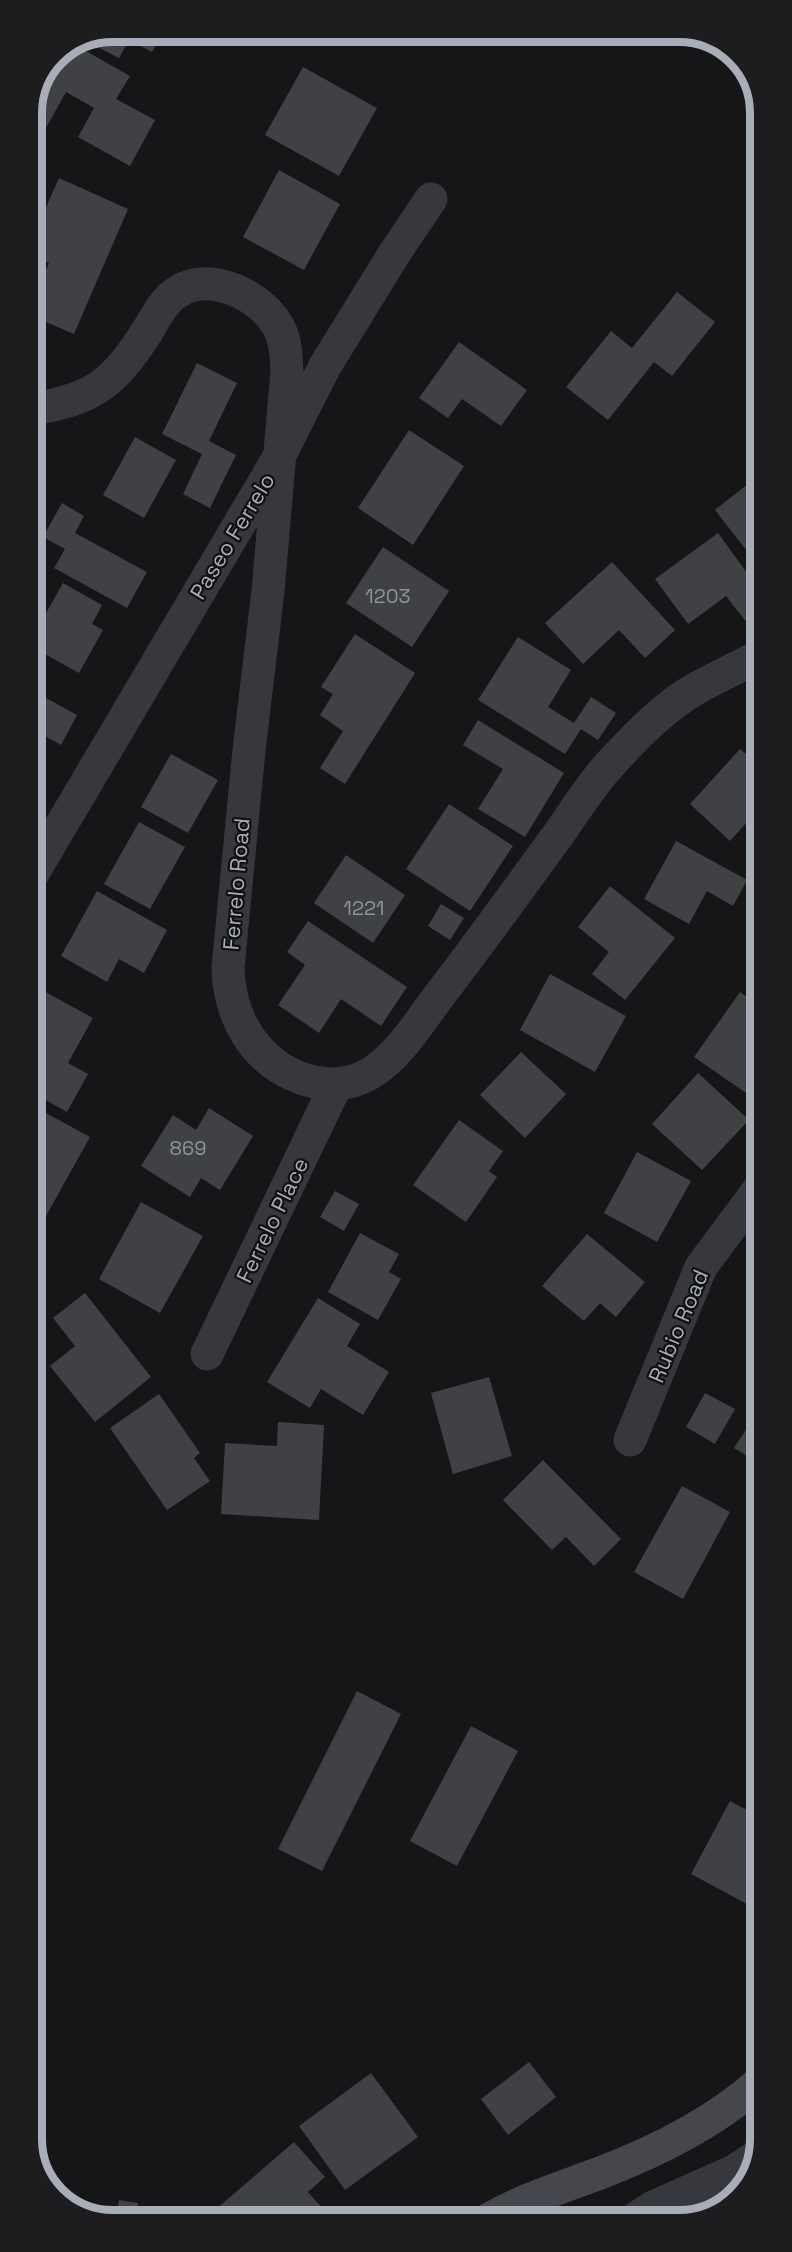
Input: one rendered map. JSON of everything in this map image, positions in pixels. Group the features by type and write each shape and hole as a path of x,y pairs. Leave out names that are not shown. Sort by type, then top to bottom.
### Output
{"street":[{"name":"Paseo Ferrelo","path":"42,858 279,457 325,366 431,199"},
{"name":"Ferrelo Road","path":"42,408 62,405 98,389 127,363 167,299 181,289 198,284 216,284 235,290 267,310 279,327 285,346 287,371 268,591 228,968 229,986 239,1021 258,1051 272,1063 307,1082 336,1085 356,1080 374,1071 398,1050 610,764 665,712 697,688 750,661"},
{"name":"Ferrelo Place","path":"207,1354 336,1085"},
{"name":"Rubio Road","path":"630,1440 701,1267 750,1201"},
{"path":"506,2210 523,2201 603,2172 686,2134 733,2104 750,2090"},
{"path":"648,2210 745,2164"}],"building":[{"path":"128,42 119,58 93,45"},
{"path":"133,42 158,42 152,52"},
{"path":"82,49 130,76 116,99 155,120 130,166 78,137 94,108 66,92 47,126 42,123 42,113 47,86 63,63"},
{"path":"303,67 377,108 339,176 265,135"},
{"path":"279,170 340,204 304,270 243,237"},
{"path":"59,178 128,209 74,334 42,320 42,279 49,263 42,260 42,216"},
{"path":"677,292 715,322 672,376 654,362 608,420 566,387 611,331 632,348"},
{"path":"459,342 527,390 501,426 462,399 448,418 419,398"},
{"path":"197,363 237,383 209,441 236,455 210,508 183,494 202,454 162,434"},
{"path":"409,430 464,466 413,545 358,508"},
{"path":"135,437 176,460 144,518 103,495"},
{"path":"750,482 750,555 715,510"},
{"path":"62,503 84,516 75,533 147,572 127,608 54,568 65,549 43,537"},
{"path":"718,533 750,577 750,621 747,623 726,596 688,624 655,579"},
{"path":"383,547 449,591 412,647 346,603"},
{"path":"612,562 675,630 645,658 619,630 583,664 545,623"},
{"path":"63,583 102,605 92,624 103,630 79,673 42,653 42,620"},
{"path":"355,634 415,673 345,784 320,768 343,731 320,715 333,694 321,687"},
{"path":"518,637 571,670 548,707 574,723 591,697 616,713 598,740 581,729 565,754 478,700"},
{"path":"42,696 77,715 61,745 42,735"},
{"path":"478,720 564,773 525,837 478,809 503,769 463,745"},
{"path":"740,749 750,757 750,821 730,841 690,804"},
{"path":"171,754 218,780 188,833 141,807"},
{"path":"449,804 513,846 470,911 406,869"},
{"path":"139,822 185,847 150,909 104,884"},
{"path":"676,841 747,880 733,906 707,891 689,924 644,899"},
{"path":"346,855 405,895 373,943 314,903"},
{"path":"610,886 675,938 625,1000 592,974 609,952 578,927"},
{"path":"97,891 167,930 144,973 119,959 107,982 61,956"},
{"path":"441,904 464,918 450,940 428,926"},
{"path":"308,921 407,987 381,1026 341,999 319,1033 278,1005 305,965 287,952"},
{"path":"550,974 626,1016 595,1072 520,1030"},
{"path":"42,990 93,1018 68,1063 88,1074 67,1112 42,1098 42,1052 44,1048 42,1047"},
{"path":"740,992 750,999 750,1096 694,1057"},
{"path":"521,1052 566,1094 525,1138 480,1095"},
{"path":"698,1073 749,1120 702,1170 652,1124"},
{"path":"209,1108 253,1136 220,1190 201,1178 190,1197 141,1166 173,1115 196,1130"},
{"path":"42,1111 90,1137 42,1223"},
{"path":"459,1120 503,1151 489,1171 497,1177 466,1222 413,1185"},
{"path":"637,1152 691,1181 657,1242 604,1213"},
{"path":"335,1191 359,1204 344,1231 320,1217"},
{"path":"141,1202 203,1236 160,1313 99,1279"},
{"path":"360,1233 399,1254 389,1272 401,1279 378,1320 328,1292"},
{"path":"587,1234 645,1282 616,1317 600,1303 584,1321 542,1286"},
{"path":"85,1293 151,1377 95,1422 50,1366 75,1346 53,1318"},
{"path":"318,1298 360,1324 347,1346 389,1372 363,1415 321,1389 310,1408 267,1382"},
{"path":"489,1377 512,1456 453,1474 431,1393"},
{"path":"705,1393 735,1409 715,1444 686,1427"},
{"path":"159,1394 200,1453 194,1458 210,1481 167,1510 110,1428"},
{"path":"278,1422 324,1425 319,1520 221,1514 225,1443 277,1446"},
{"path":"750,1423 750,1458 734,1448"},
{"path":"543,1460 621,1539 594,1566 566,1537 552,1550 503,1500"},
{"path":"682,1486 730,1512 683,1599 634,1572"},
{"path":"357,1691 401,1714 322,1871 278,1849"},
{"path":"471,1726 518,1751 457,1866 410,1841"},
{"path":"730,1801 750,1812 750,1899 747,1904 691,1874"},
{"path":"529,2062 556,2097 508,2135 481,2099"},
{"path":"371,2073 418,2137 345,2190 299,2126"},
{"path":"294,2142 325,2177 308,2192 324,2210 215,2210"},
{"path":"119,2200 138,2203 137,2210 117,2210"}]}
